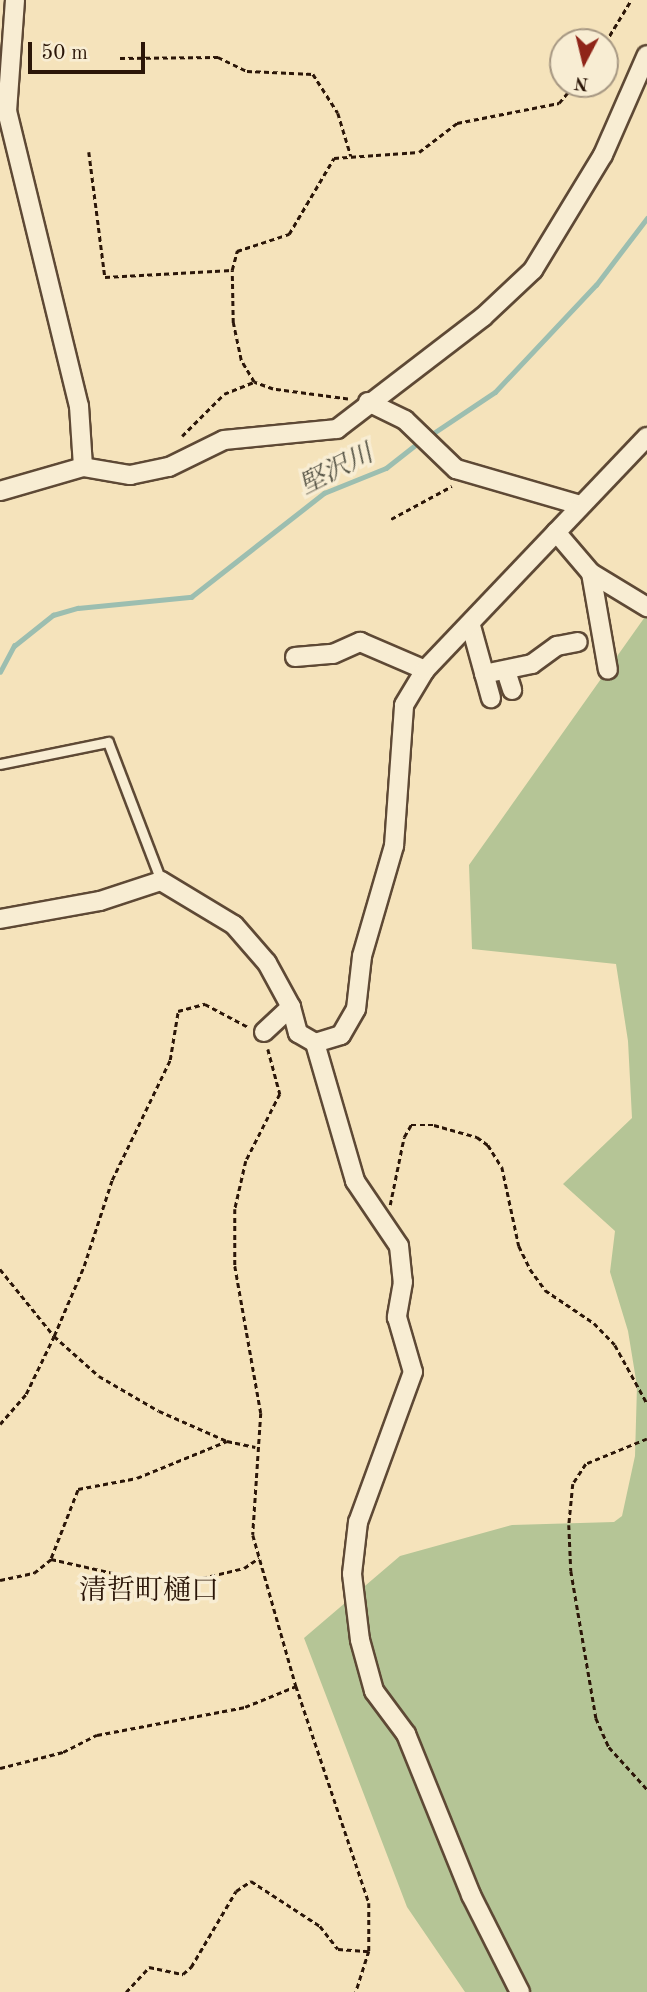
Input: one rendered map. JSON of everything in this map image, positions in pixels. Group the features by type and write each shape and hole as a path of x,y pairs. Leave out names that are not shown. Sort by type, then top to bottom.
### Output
{"street":[{"path":"15,0 6,76 8,111 79,406 83,467"},
{"path":"0,491 83,467 130,475 169,467 224,440 337,429 368,402 482,317 533,270 603,155 647,55"},
{"path":"368,402 405,420 456,469 580,505"},
{"path":"315,1043 341,1035 356,1009 362,956 394,846 404,705 425,670 471,626 580,505 647,436"},
{"path":"556,532 591,573 647,607"},
{"path":"591,573 608,670"},
{"path":"471,626 491,698"},
{"path":"295,657 333,654 360,642 425,670"},
{"path":"484,674 532,664 556,646 578,642"},
{"path":"506,671 512,690"},
{"path":"0,919 100,901 161,881 234,925 267,963 291,1007 298,1033 315,1043 355,1181 398,1246 402,1282 397,1317 413,1372 358,1522 353,1608 374,1690 406,1734 471,1895 520,1992"},
{"path":"264,1032 291,1007"}],"lane":[{"path":"0,764 108,742 161,881"}],"path":[{"path":"614,28 631,0"},
{"path":"121,58 218,57 247,71 313,74 338,113 351,156"},
{"path":"368,402 273,389 254,382 241,360 236,336 232,270 237,251 289,234 334,158 419,152 457,122 559,103 563,98"},
{"path":"89,152 104,277 232,270"},
{"path":"182,436 224,394 254,382"},
{"path":"391,519 475,476"},
{"path":"0,1424 26,1394 54,1336 84,1266 112,1180 170,1060 178,1011 205,1004 264,1032 280,1094 246,1161 235,1209 236,1266 261,1413 257,1447 259,1488 253,1535 296,1686 369,1903 369,1951 356,1992"},
{"path":"387,1226 404,1137 411,1125 434,1125 477,1137 502,1167 519,1246 530,1269 545,1290 594,1323 615,1345 647,1403"},
{"path":"0,1269 54,1336 99,1376 159,1411 227,1441 257,1447"},
{"path":"647,1439 586,1464 573,1484 569,1525 571,1571 596,1718 609,1747 647,1789"},
{"path":"0,1580 34,1573 51,1559 78,1489 137,1478 227,1441"},
{"path":"51,1559 135,1578 194,1580 244,1568 259,1558"},
{"path":"0,1768 62,1752 97,1735 245,1707 296,1686"},
{"path":"126,1992 149,1967 183,1974 191,1968 236,1891 251,1881 320,1926 338,1949 369,1951"}],"green space":[{"path":"647,614 647,1992 465,1992 407,1907 304,1638 400,1556 512,1525 614,1522 622,1516 635,1456 637,1386 628,1331 610,1272 615,1231 563,1184 632,1118 628,1041 616,964 472,949 469,865"}],"waterway":[{"name":"堅沢川","path":"429,436 495,392 596,285 647,218"},
{"name":"堅沢川","path":"0,672 14,646 53,615 78,608 191,597 324,493 386,468 419,442"}],"district":[{"name":"清哲町樋口","path":"149,1592"}]}
